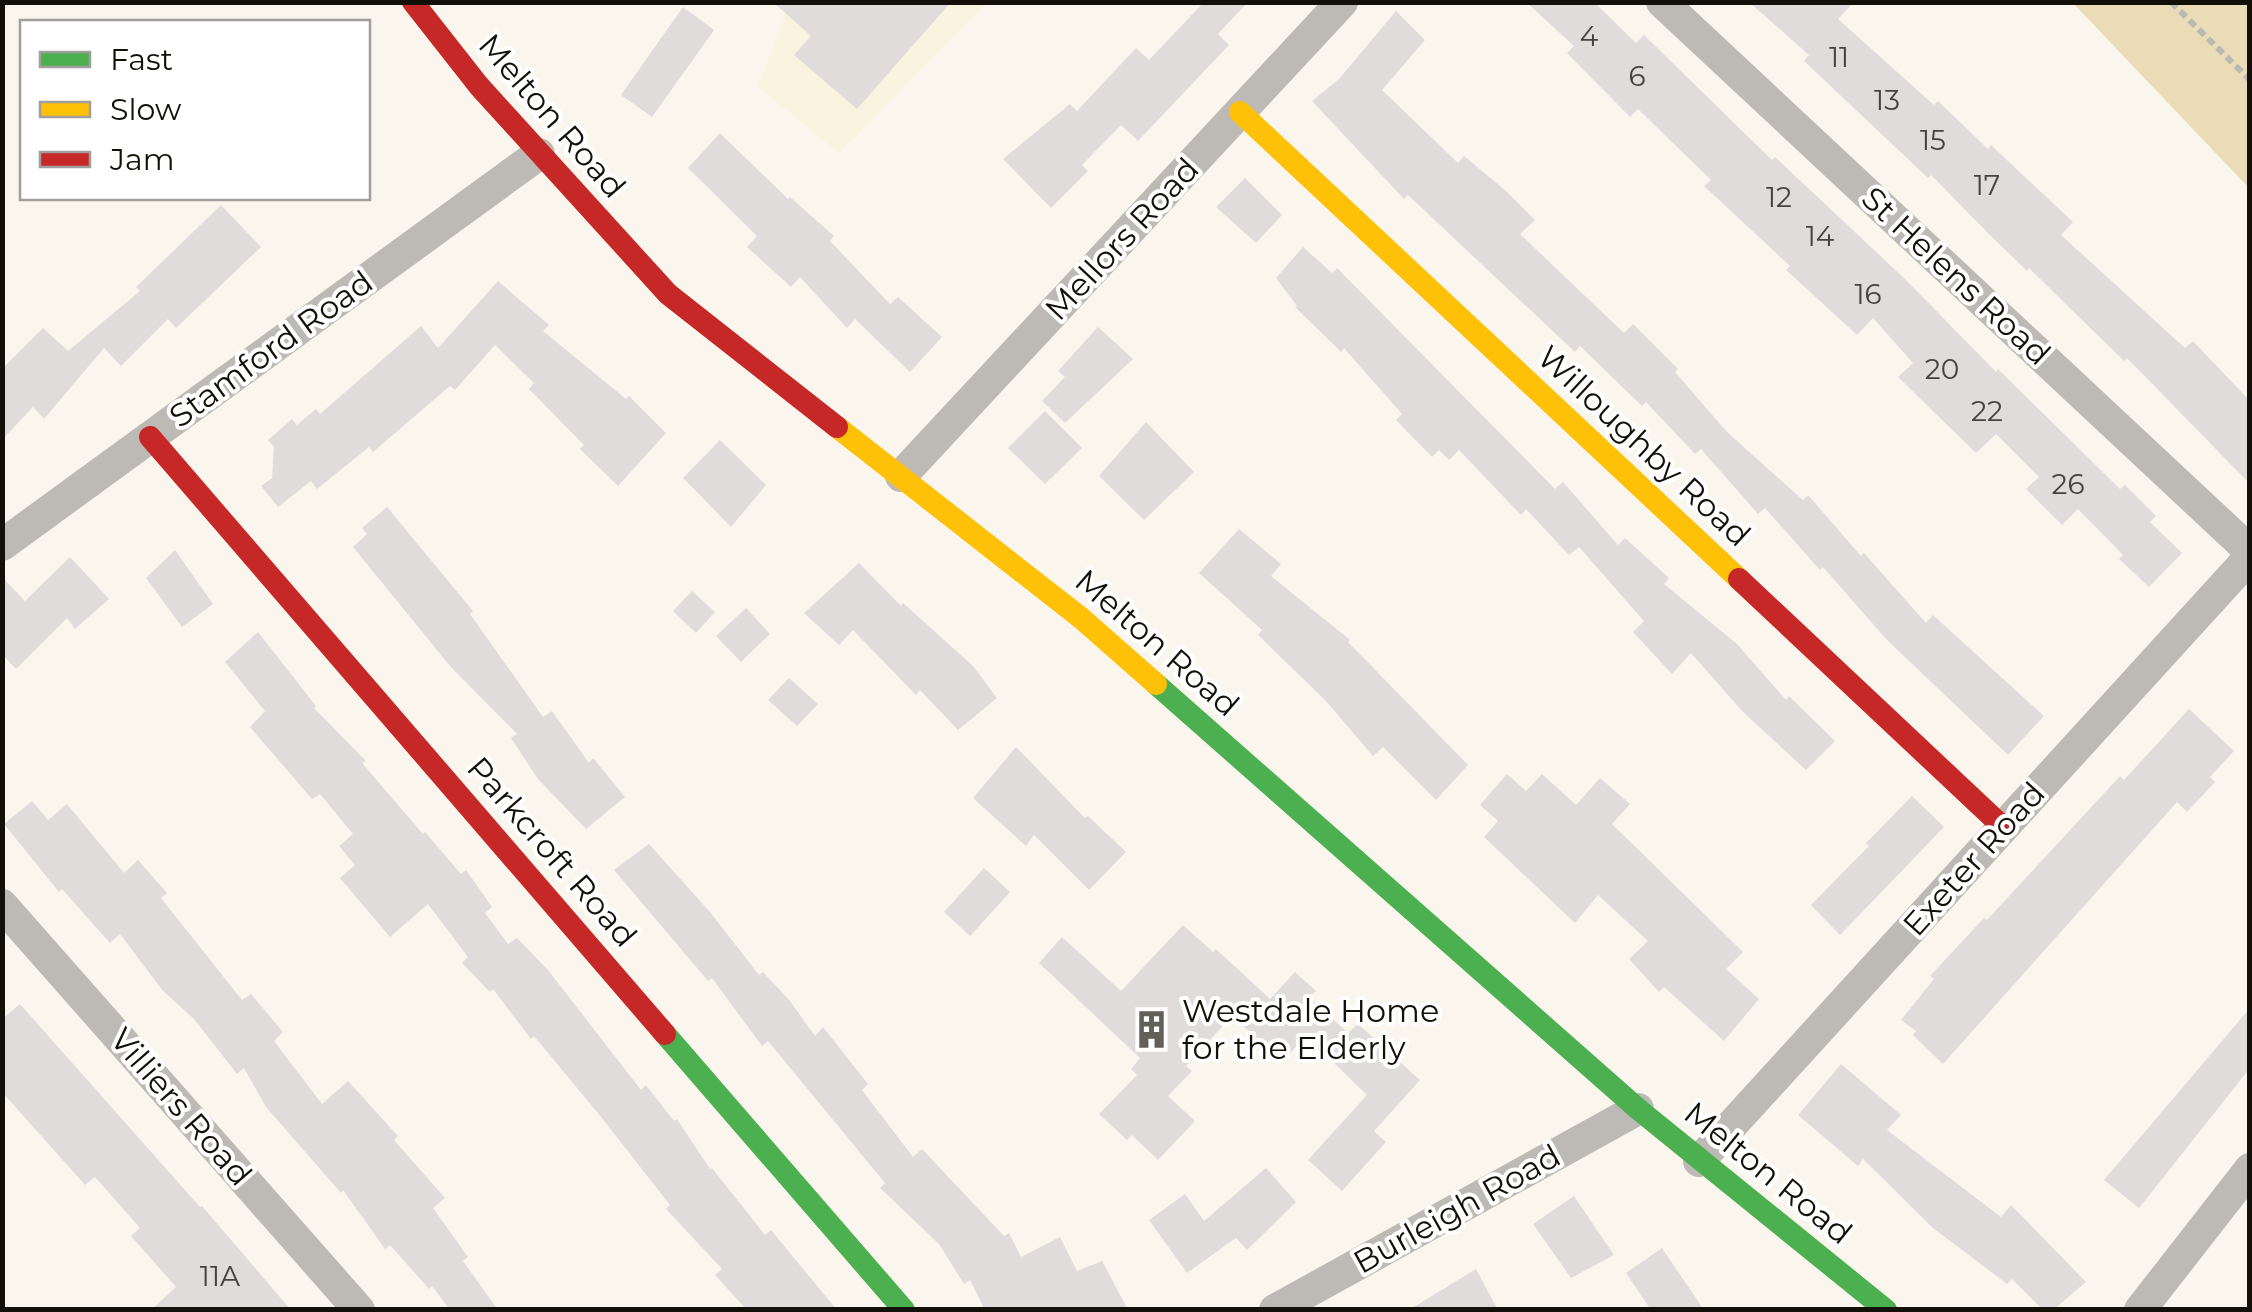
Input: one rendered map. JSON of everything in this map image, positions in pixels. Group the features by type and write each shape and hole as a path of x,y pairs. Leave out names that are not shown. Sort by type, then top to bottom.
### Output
{"street":[{"name":"Melton Road","path":"413,2 479,86 668,294 1107,640 1638,1109 1886,1310"},
{"name":"Mellors Road","path":"900,476 1342,2"},
{"name":"St Helens Road","path":"1662,2 2250,554"},
{"name":"Willoughby Road","path":"1240,112 2003,827"},
{"name":"Stamford Road","path":"2,545 540,154"},
{"name":"Parkcroft Road","path":"150,437 904,1310"},
{"name":"Exeter Road","path":"1700,1161 2250,554"},
{"name":"Villiers Road","path":"2,904 360,1310"},
{"name":"Burleigh Road","path":"1276,1310 1638,1109"},
{"path":"2140,1310 2250,1169"}],"path":[{"path":"2171,2 2250,80"}],"shaded area":[{"path":"790,3 986,3 839,153 758,87"},
{"path":"2073,3 2249,3 2249,188"}],"building":[{"path":"773,2 951,2 857,109 794,55 811,36"},
{"path":"1204,2 1248,2 1218,34 1229,45 1138,141 1121,125 1082,165 1088,171 1051,208 1003,159 1070,104 1077,111 1136,48 1149,60"},
{"path":"1526,2 1594,2 1636,43 1644,35 1772,160 1775,157 1906,280 2120,489 2125,485 2156,516 2150,522 2182,553 2149,587 2119,559 2123,555 2078,509 2062,525 2026,489 2039,477 1996,434 1976,453 1898,377 1913,363 1873,318 1857,335 1704,186 1711,180 1638,109 1630,117 1567,53 1574,46"},
{"path":"1749,2 1854,2 1838,19 1934,105 1938,101 1988,149 1991,145 2073,222 2061,235 2185,348 2193,341 2250,401 2250,484 2127,358 2124,361 2029,268 2027,271 1931,175 1928,178 1804,61 1809,55"},
{"path":"683,7 714,30 652,117 621,95"},
{"path":"1396,11 1425,40 1382,90 1458,163 1464,156 1506,191 1535,220 1520,234 1624,333 1633,324 1678,369 1675,372 1727,432 1803,500 1808,495 1926,623 1933,615 2044,716 2008,755 1887,640 1765,508 1758,514 1701,449 1695,454 1646,402 1642,406 1580,346 1575,352 1408,195 1404,199 1312,101 1339,79"},
{"path":"720,133 788,199 834,236 830,241 890,304 898,297 942,337 910,372 855,319 847,328 800,277 791,287 747,247 757,236 688,168"},
{"path":"1245,178 1282,215 1256,243 1216,207"},
{"path":"221,205 261,247 176,328 168,319 121,366 104,348 44,419 33,407 2,440 2,369 43,328 68,351 140,291 136,287"},
{"path":"1303,247 1332,273 1337,268 1555,489 1563,482 1618,545 1625,538 1669,578 1664,584 1737,644 1786,700 1789,696 1835,741 1806,770 1743,712 1691,653 1672,674 1633,632 1644,621 1579,547 1569,555 1526,509 1521,515 1459,450 1449,460 1439,450 1432,457 1396,420 1402,414 1344,348 1341,352 1295,307 1276,278"},
{"path":"498,281 549,325 543,331 626,399 629,396 666,433 618,486 529,389 534,383 495,345 455,390 450,386 373,452 369,447 317,489 311,481 278,507 261,486 272,478 274,447 268,440 292,419 297,425 316,409 320,414 421,326 438,348"},
{"path":"1098,327 1133,359 1065,423 1042,401 1065,377 1058,371"},
{"path":"1045,411 1082,448 1045,484 1008,448"},
{"path":"1146,422 1194,472 1144,520 1099,476"},
{"path":"720,440 766,485 731,527 683,478"},
{"path":"387,507 473,611 470,614 543,717 552,711 589,763 593,758 625,797 586,829 538,779 511,738 517,734 450,666 353,547 367,534 362,528"},
{"path":"1239,529 1281,564 1271,576 1350,640 1468,765 1436,800 1383,747 1373,756 1325,700 1258,635 1262,630 1199,573"},
{"path":"175,550 213,604 182,627 146,578"},
{"path":"70,557 109,599 75,629 67,618 16,669 2,654 2,577 25,601"},
{"path":"859,563 901,606 903,603 973,666 997,698 958,730 920,690 916,695 853,630 839,645 804,613"},
{"path":"692,591 715,612 696,633 673,611"},
{"path":"746,608 770,634 741,662 716,636"},
{"path":"258,632 314,708 366,761 362,763 423,834 461,874 466,870 492,907 485,913 508,944 517,938 548,970 641,1090 646,1085 674,1121 677,1119 710,1169 765,1235 771,1230 837,1310 747,1310 715,1275 722,1269 666,1209 670,1205 601,1117 534,1036 531,1039 493,989 490,992 462,963 468,957 428,904 390,937 340,878 355,865 339,846 353,834 320,794 312,799 250,727 265,711 225,662"},
{"path":"789,678 818,704 797,726 768,700"},
{"path":"2189,709 2234,751 2210,777 2215,782 2187,812 2177,802 1943,1064 1913,1035 1916,1031 1901,1020 1934,979 1930,976"},
{"path":"1016,747 1085,818 1088,816 1126,852 1089,890 1034,835 1026,846 973,798"},
{"path":"1507,774 1526,791 1542,774 1576,805 1600,778 1630,804 1612,824 1743,952 1726,969 1759,999 1724,1041 1664,987 1659,992 1629,959 1648,941 1598,895 1575,923 1484,837 1498,821 1480,805"},
{"path":"1912,796 1944,827 1840,935 1811,905"},
{"path":"32,801 48,820 67,804 124,873 138,860 167,893 161,898 242,1000 251,994 283,1032 274,1041 322,1104 348,1081 398,1136 394,1140 445,1198 433,1208 468,1257 463,1261 498,1310 450,1310 432,1286 429,1289 390,1245 385,1249 343,1190 341,1193 266,1107 244,1068 237,1074 194,1019 163,991 120,934 110,943 62,889 59,892 4,824"},
{"path":"649,844 759,975 763,972 790,1001 815,1036 823,1027 868,1084 862,1090 913,1157 922,1149 1004,1236 1009,1233 1021,1257 1060,1237 1077,1271 1102,1261 1128,1310 985,1310 970,1280 964,1284 939,1244 880,1188 885,1183 768,1041 762,1046 712,978 708,981 614,870"},
{"path":"984,868 1010,892 970,936 944,912"},
{"path":"1183,925 1213,952 1216,949 1270,999 1295,972 1316,991 1309,997 1348,1033 1358,1024 1420,1080 1374,1131 1386,1142 1342,1191 1308,1160 1367,1095 1306,1036 1282,1062 1232,1016 1186,1066 1192,1071 1168,1096 1195,1121 1158,1160 1132,1135 1127,1140 1099,1114 1137,1075 1131,1069 1140,1058 1039,963 1062,937 1121,991"},
{"path":"20,1004 291,1310 151,1310 176,1287 131,1236 140,1228 95,1177 85,1185 2,1092 2,1019"},
{"path":"2250,1008 2250,1068 2139,1208 2104,1180"},
{"path":"1841,1064 1901,1115 1887,1130 2001,1217 2011,1205 2086,1282 2053,1310 2043,1310 2012,1279 2007,1284 1933,1228 1863,1159 1858,1166 1798,1115"},
{"path":"1266,1168 1296,1202 1247,1250 1236,1238 1187,1273 1149,1220 1185,1194 1204,1221"},
{"path":"1574,1196 1614,1255 1571,1278 1533,1224"},
{"path":"1662,1248 1704,1310 1651,1310 1626,1273"},
{"path":"1476,1269 1498,1310 1409,1310"}],"traffic: fast":[{"path":"1156,684 1638,1109 1886,1310"},
{"path":"665,1034 904,1310"}],"traffic: slow":[{"path":"1240,112 1739,579"},
{"path":"837,427 1081,618 1156,684"}],"traffic: jam":[{"path":"413,2 479,86 668,294 837,427"},
{"path":"150,437 665,1034"},
{"path":"1739,579 2003,827"}],"place":[{"name":"Westdale Home for the Elderly","path":"1152,1029"}]}
